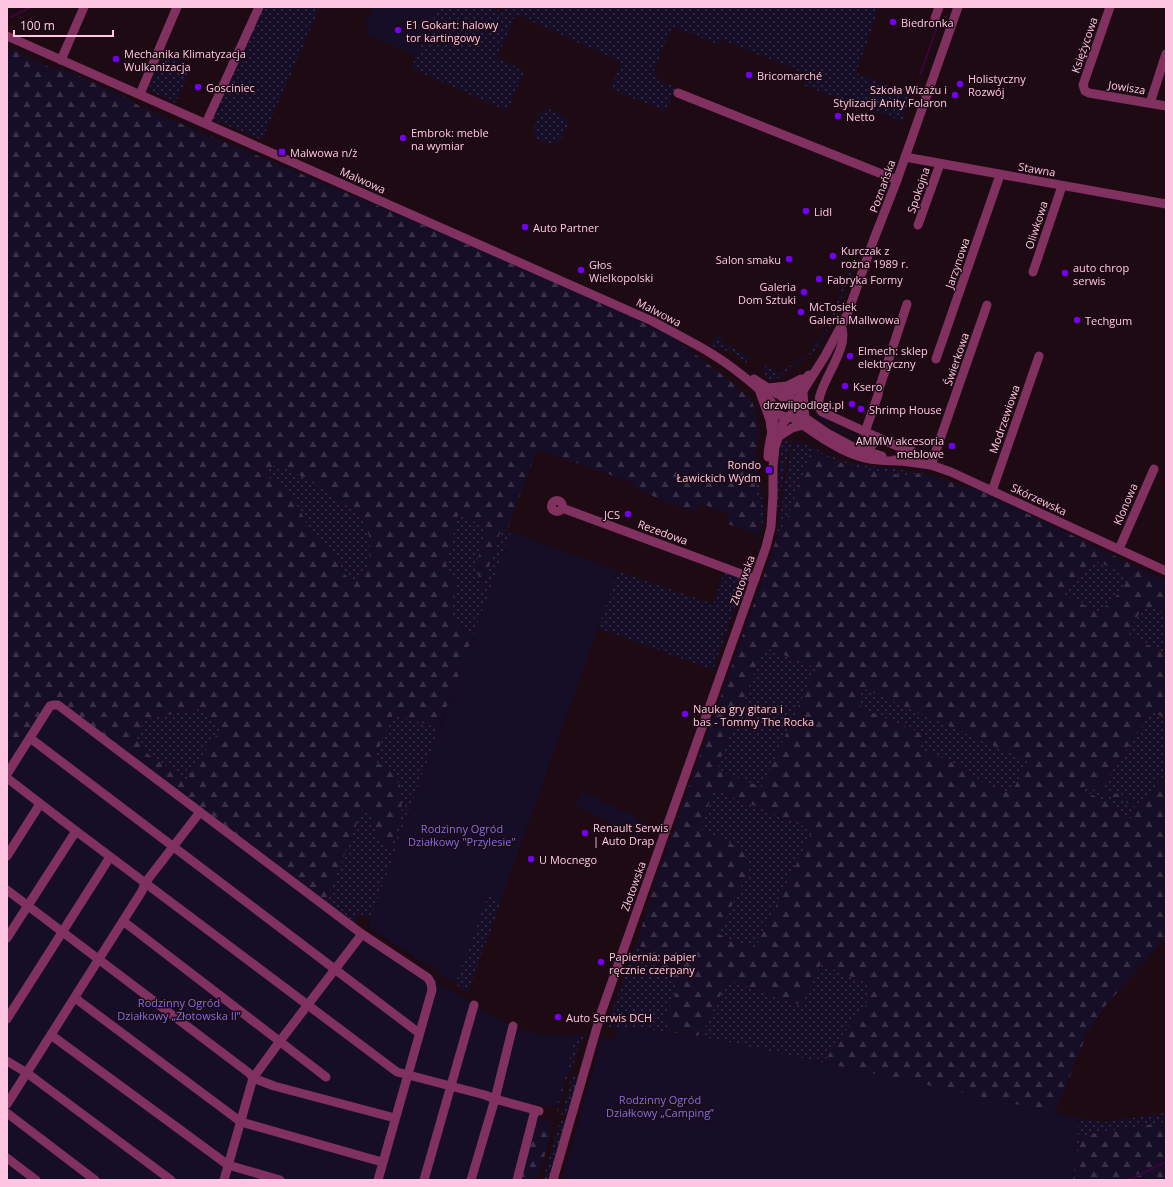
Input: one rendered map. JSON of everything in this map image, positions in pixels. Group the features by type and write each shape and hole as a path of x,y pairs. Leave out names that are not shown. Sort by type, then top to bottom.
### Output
{"street":[{"path":"61,60 84,7"},
{"path":"140,94 177,7"},
{"path":"206,124 258,7"},
{"path":"935,18 939,7"},
{"name":"Poznańska","path":"799,398 825,356 847,315 897,180 958,7"},
{"name":"Księżycowa","path":"1084,91 1083,85 1110,7"},
{"name":"Malwowa","path":"7,36 652,321 707,351 726,359 764,389 784,397"},
{"path":"1150,103 1166,54"},
{"name":"Jowisza","path":"1084,91 1166,106"},
{"path":"678,93 897,180"},
{"name":"Stawna","path":"905,157 1166,204"},
{"name":"Spokojna","path":"918,225 940,164"},
{"name":"Jarzynowa","path":"936,359 1000,175"},
{"name":"Oliwkowa","path":"1033,272 1062,186"},
{"path":"865,432 907,304"},
{"name":"Świerkowa","path":"931,465 987,306"},
{"path":"841,326 844,336 841,350 827,378 818,402 818,406 822,412 910,452 912,451"},
{"name":"Modrzewiowa","path":"992,491 1039,356"},
{"path":"799,398 804,422 775,435 770,420 764,389 791,385 815,370"},
{"path":"799,398 794,411 788,416 784,417 779,415 775,408 777,401 793,391 815,370"},
{"name":"Malwowa","path":"764,389 775,408"},
{"path":"784,397 791,400 799,398"},
{"name":"Skórzewska","path":"799,398 798,412 804,422"},
{"name":"Złotowska","path":"775,408 775,435"},
{"name":"Skórzewska","path":"788,416 804,422 866,455 931,465 951,472 1166,571"},
{"name":"Złotowska","path":"553,1180 601,1013 769,538 772,510 768,449 775,435 788,416"},
{"path":"866,455 877,437"},
{"name":"Klonowa","path":"1119,549 1154,469"},
{"name":"Rezedowa","path":"562,508 755,579"},
{"path":"7,774 50,706 58,705 362,934 428,978 431,983 432,990 378,1180"},
{"path":"30,738 419,1033"},
{"path":"7,778 397,1072 537,1110 517,1180"},
{"path":"7,856 40,804"},
{"path":"7,1104 142,891 145,883 200,812"},
{"path":"7,938 76,831"},
{"path":"7,1019 110,857"},
{"path":"7,890 249,1073 253,1078 274,1086 395,1118"},
{"path":"123,921 326,1077"},
{"path":"224,1180 253,1078 362,934"},
{"path":"74,998 241,1122 382,1162"},
{"path":"424,1180 474,1005"},
{"path":"471,1180 495,1099 513,1026"},
{"path":"51,1035 228,1165 280,1180"},
{"path":"7,1061 27,1073 171,1180"},
{"path":"7,1113 95,1180"},
{"path":"7,1158 36,1180"}],"green space":[{"path":"262,7 320,7 262,140 212,119"},
{"name":"E1 Gokart: halowy tor kartingowy","path":"373,7 438,7 416,56 370,36 365,23"},
{"path":"438,7 491,7 503,12 505,7 879,7 856,73 911,94 902,121 803,85 807,74 720,39 718,44 672,27 654,71 659,80 676,87 666,111 610,89 621,62 516,14 508,33 509,35 507,39 505,39 497,58 525,71 507,111 411,68"},
{"path":"7,47 51,68 68,71 127,98 141,107 397,214 609,306 672,337 737,386 737,389 745,393 752,401 760,432 755,458 755,485 762,519 760,535 728,524 730,514 699,503 696,512 664,501 633,487 634,483 537,449 507,531 501,529 482,589 476,565 488,527 458,515 446,564 456,583 450,617 457,625 467,632 472,639 439,728 393,714 373,762 393,769 400,786 402,814 389,850 377,840 372,812 363,808 325,903 53,697 7,769","holes":["273,466 283,467 312,482 348,507 362,519 369,534 371,552 367,568 357,581 351,580 344,574 333,554 310,530 289,493 267,476 266,472","199,709 221,728 186,780 148,754 135,739 145,719"]},
{"path":"164,54 192,67 176,103 148,90"},
{"path":"549,109 565,117 568,122 565,133 560,140 554,144 545,143 537,139 533,129 539,113"},
{"path":"850,267 853,268 831,326 813,352 783,375 781,372 806,355 828,328"},
{"path":"716,336 722,337 720,341 750,357 747,363 733,353 711,346"},
{"path":"762,364 780,373 782,376 775,380 771,380 765,375"},
{"path":"817,414 828,419 828,423 862,439 867,437 870,440 867,445 826,425 816,415"},
{"path":"788,438 792,443 787,458 776,520 780,452 782,441 785,442"},
{"path":"798,441 843,461 920,472 961,486 977,489 963,487 919,473 906,476 857,468 842,463 788,516 781,530 777,534 789,458 794,443"},
{"path":"812,449 842,463 857,468 906,476 919,473 940,478 963,487 977,489 1166,581 1166,617 1153,607 1142,609 1126,634 1166,654 1166,719 1152,711 1101,787 1143,805 1166,770 1166,938 1105,1006 1088,1031 1055,1113 824,1063 835,1044 865,1008 871,985 821,964 801,1005 728,980 705,1027 697,1036 671,1032 664,1019 680,985 637,943 654,885 774,547 777,534 781,530 788,516","holes":["1095,560 1130,577 1112,602 1097,612 1063,594","764,647 816,668 762,787 716,770","858,686 1028,761 1011,794 970,777 967,769 920,749 925,735 861,708","1085,786 1137,807 1131,819 1114,810 1110,803 1083,791","714,789 813,830 755,949 718,934 750,868 742,849 700,829"]},
{"path":"755,458 758,458 764,509 764,525 762,524 755,485"},
{"path":"273,466 290,470 312,482 348,507 362,519 369,534 371,552 367,568 357,581 351,580 344,574 338,561 310,530 289,493 267,476 266,472"},
{"path":"458,515 488,527 476,565 482,588 502,529 511,532 472,639 467,632 457,625 450,617 456,583 446,564"},
{"name":"Rodzinny Ogród Działkowy \"Przylesie\"","path":"511,532 618,571 501,901 488,895 455,984 439,974 437,968 432,965 426,965 368,927"},
{"path":"1095,560 1130,577 1112,602 1097,612 1063,595"},
{"path":"618,571 713,604 724,572 745,580 713,670 598,628"},
{"path":"1153,607 1166,617 1166,654 1126,634 1142,609"},
{"path":"764,647 816,668 762,788 716,771"},
{"path":"858,686 1029,761 1011,794 970,777 967,769 919,749 925,735 861,708"},
{"name":"Rodzinny Ogród Działkowy „Złotowska II”","path":"53,697 361,930 421,971 492,1016 509,1025 536,1034 576,1035 557,1104 550,1107 540,1105 519,1180 7,1180 7,769"},
{"path":"199,709 221,728 187,780 148,754 135,739 145,719"},
{"path":"1152,711 1166,719 1166,770 1143,805 1101,788"},
{"path":"393,714 439,728 371,918 359,914 353,924 325,903 363,808 372,812 377,840 390,849 402,814 373,762"},
{"path":"1085,785 1137,807 1131,819 1083,791"},
{"path":"713,789 813,830 755,949 718,934 750,868 699,829"},
{"path":"582,791 646,823 638,837 575,805"},
{"path":"488,895 501,901 468,993 455,984"},
{"path":"636,943 680,985 664,1019 671,1032 618,1029 607,1026"},
{"path":"821,964 871,985 865,1008 835,1044 824,1063 697,1036 705,1027 728,980 801,1005"},
{"name":"Rodzinny Ogród Działkowy „Camping”","path":"618,1029 644,1030 697,1036 723,1041 1079,1118 1073,1180 562,1180 602,1037 614,1040"},
{"path":"586,1034 579,1046 571,1072 568,1074 567,1079 565,1079 565,1085 557,1114 557,1104 576,1035"},
{"path":"572,1075 579,1075 569,1112 561,1115"},
{"path":"538,1113 540,1114 539,1118 554,1123 551,1125 551,1132 540,1172 538,1173 536,1179 537,1180 519,1180"},
{"path":"1166,1113 1166,1122 1080,1136 1075,1180 1073,1180 1079,1118 1103,1122"},
{"path":"560,1119 564,1122 565,1126 550,1180 543,1180"},
{"path":"1166,1122 1166,1180 1075,1180 1080,1136"}],"waterway":[{"path":"11,17 31,7"},
{"path":"920,75 938,24"},
{"path":"914,92 917,84"},
{"path":"1128,1180 1166,1162"}],"place":[{"name":"Biedronka","path":"893,22"},
{"name":"E1 Gokart: halowy tor kartingowy","path":"398,30"},
{"name":"Mechanika Klimatyzacja Wulkanizacja","path":"116,59"},
{"name":"Bricomarché","path":"749,75"},
{"name":"Holistyczny Rozwój","path":"960,84"},
{"name":"Gosciniec","path":"198,87"},
{"name":"Szkoła Wizażu i Stylizacji Anity Folaron","path":"955,95"},
{"name":"Netto","path":"838,116"},
{"name":"Embrok: meble na wymiar","path":"403,138"},
{"name":"Malwowa n/ż","path":"282,152"},
{"name":"Lidl","path":"806,211"},
{"name":"Auto Partner","path":"525,227"},
{"name":"Kurczak z rożna 1989 r.","path":"833,256"},
{"name":"Salon smaku","path":"789,259"},
{"name":"Głos Wielkopolski","path":"581,270"},
{"name":"auto chrop serwis","path":"1065,273"},
{"name":"Fabryka Formy","path":"819,279"},
{"name":"Galeria Dom Sztuki","path":"804,292"},
{"name":"McTosiek Galeria Mallwowa","path":"801,312"},
{"name":"Techgum","path":"1077,320"},
{"name":"Elmech: sklep elektryczny","path":"850,356"},
{"name":"Ksero","path":"845,386"},
{"name":"drzwiipodlogi.pl","path":"852,404"},
{"name":"Shrimp House","path":"861,409"},
{"name":"AMMW akcesoria meblowe","path":"952,446"},
{"name":"Rondo Ławickich Wydm","path":"769,470"},
{"name":"JCS","path":"628,514"},
{"name":"Nauka gry gitara i bas - Tommy The Rocka","path":"685,714"},
{"name":"Renault Serwis | Auto Drap","path":"585,833"},
{"name":"U Mocnego","path":"531,859"},
{"name":"Papiernia: papier ręcznie czerpany","path":"601,962"},
{"name":"Auto Serwis DCH","path":"558,1017"}]}
